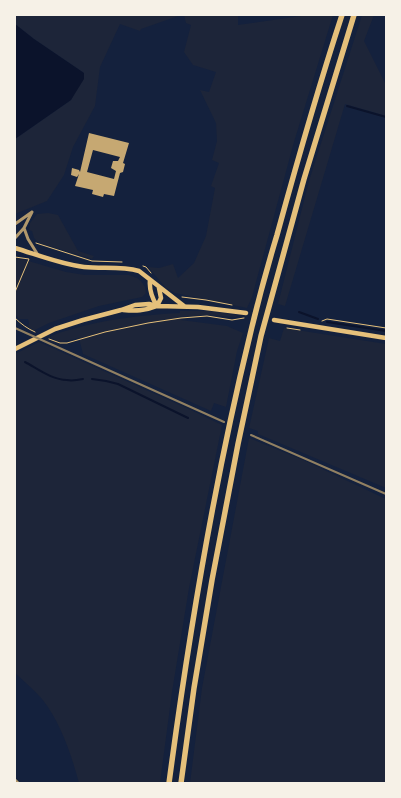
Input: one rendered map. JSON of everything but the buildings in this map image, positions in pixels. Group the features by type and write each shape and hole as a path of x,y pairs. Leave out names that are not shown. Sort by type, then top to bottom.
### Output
{"highway":[{"path":"170,783 182,686 232,412 258,300 293,175 342,15"},
{"path":"181,783 194,688 212,580 243,416 261,336 311,156 354,15"}],"main road":[{"path":"15,248 53,260 83,267 130,268 139,271 184,306"},
{"path":"150,280 149,287 152,298 157,306"},
{"path":"157,306 161,298 159,288"},
{"path":"16,348 55,330 135,305 150,304 157,306 184,306 227,310 246,316"},
{"path":"274,320 386,338"}],"street":[{"path":"15,224 32,212 24,228 15,238"},
{"path":"24,228 28,239 38,255"},
{"path":"15,780 18,783"}],"path":[{"path":"36,242 92,261 126,263"},
{"path":"15,257 30,259 15,292"},
{"path":"139,265 146,267 155,277"},
{"path":"178,296 234,306"},
{"path":"46,337 60,343 67,343 148,322 207,316 232,320 246,316"},
{"path":"15,318 24,324 27,329 39,334"},
{"path":"317,323 327,319 386,328"}],"shaded area":[{"path":"15,15 181,15 141,29 140,31 120,24 100,67 95,106 73,147 64,175 47,201 15,214 15,139 71,100 84,73 34,39 15,24"},
{"path":"184,15 238,15 238,25 308,15 333,15 294,142 252,297 247,308 175,293 166,288 148,267 159,268 173,264 178,278 194,263 206,236 215,188 211,186 219,163 212,160 217,141 216,123 200,90 209,92 216,72 193,65 184,52 191,25 186,23"},
{"path":"362,15 374,15 364,41 386,85 386,116 345,104 285,306 278,304 309,181"},
{"path":"15,24 34,39 84,73 84,79 71,100 15,139"},
{"path":"48,213 58,215 78,251 94,256 92,259 39,243 34,238 32,231 29,230 30,223 37,214"},
{"path":"15,257 66,272 85,275 129,275 141,281 145,287 146,293 142,297 99,306 49,323 33,331 28,327 28,319 19,319 15,314"},
{"path":"180,311 208,311 237,315 236,317 207,315 180,317 181,320 227,326 243,333 237,351 226,407 214,403 211,411 83,354 79,338 61,342 49,338 61,332 110,320 180,313"},
{"path":"284,328 386,344 386,488 258,434 258,431 249,428 269,338 280,341"},
{"path":"39,342 222,425 189,588 172,692 160,783 79,783 69,750 55,718 42,699 15,673 15,354"},
{"path":"249,438 303,460 386,499 386,783 190,783 202,688"}],"waterway":[{"path":"347,106 386,117"},
{"path":"299,312 318,319"},
{"path":"327,322 386,331"},
{"path":"25,362 45,374 61,380 83,379"},
{"path":"92,379 118,384 188,418"}],"railway":[{"path":"15,328 224,422"},
{"path":"251,435 386,494"}]}
